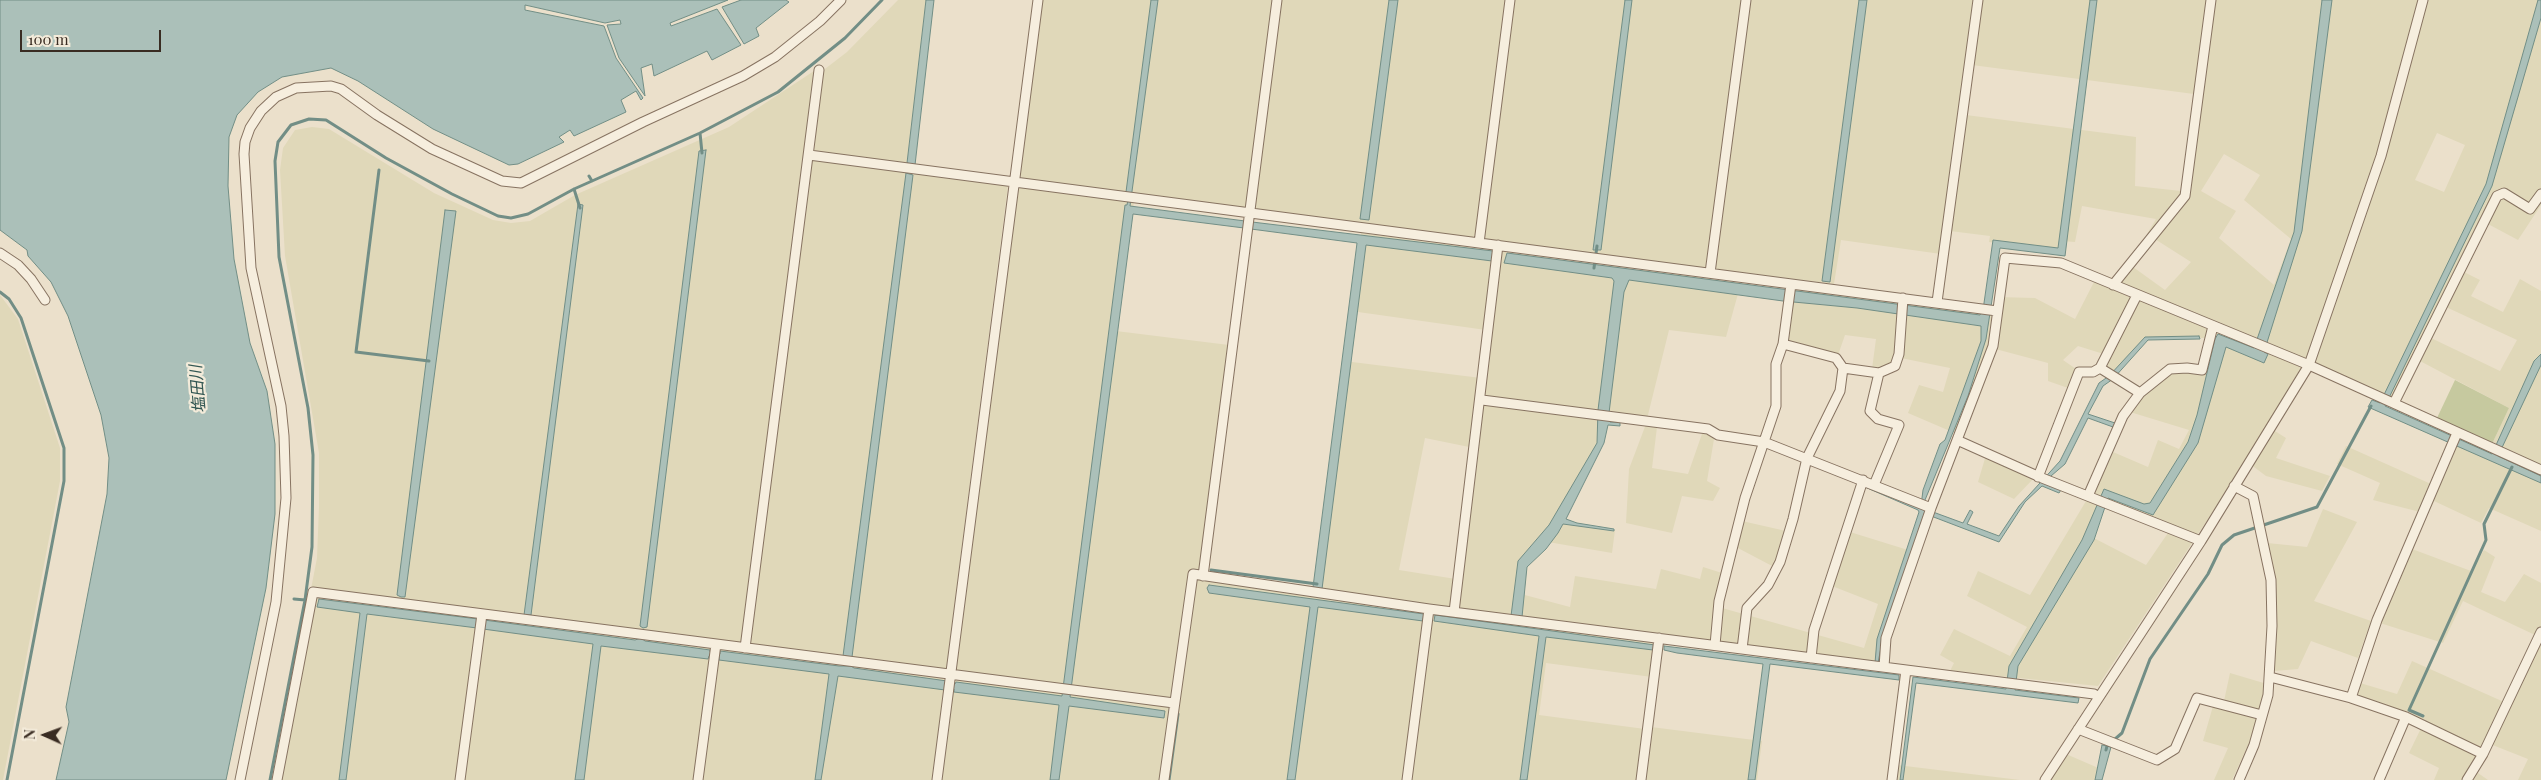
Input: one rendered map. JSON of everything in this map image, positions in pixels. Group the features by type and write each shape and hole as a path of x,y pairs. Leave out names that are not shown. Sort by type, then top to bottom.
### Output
{"street":[{"path":"240,780 276,602 286,498 281,406 250,268 244,154 245,142 250,128 261,111 276,98 296,88 331,86 341,89 377,115 432,149 502,181 521,183 643,122 744,76 775,57 820,21 841,0"},
{"path":"937,780 1038,0"},
{"path":"1204,576 1277,0"},
{"path":"1479,243 1510,0"},
{"path":"1710,273 1746,0"},
{"path":"1937,302 1978,0"},
{"path":"2113,285 2185,196 2211,0"},
{"path":"2045,780 2201,541 2309,365 2380,156 2423,0"},
{"path":"745,648 819,70"},
{"path":"809,155 1479,243 1498,253 1595,258 1710,273 1791,287 1825,288 1995,310"},
{"path":"2392,402 2497,196 2504,193 2530,209 2541,194"},
{"path":"1454,612 1482,400 1498,253"},
{"path":"0,254 24,272 45,300"},
{"path":"1884,667 1886,638 1926,505 1958,440 1993,346 1995,310 2005,258 2061,263 2309,365 2541,470"},
{"path":"1715,645 1719,602 1745,498 1776,406 1776,364 1783,344 1791,287"},
{"path":"2104,370 2137,295"},
{"path":"1843,368 1878,373 1895,366 1898,354 1903,298"},
{"path":"2093,498 2123,416 2140,393 2170,369 2187,368 2202,370 2213,326"},
{"path":"1742,649 1746,608 1768,585 1780,562 1794,519 1807,458 1840,391 1843,368 1836,358 1783,344"},
{"path":"2043,479 2079,372 2104,370 2140,393"},
{"path":"1874,485 1898,425 1878,420 1870,411 1878,373"},
{"path":"1482,400 1708,429 1718,435 1764,442 1926,505"},
{"path":"2350,698 2377,620 2457,433"},
{"path":"1958,440 2043,479 2201,541"},
{"path":"1811,658 1814,630 1863,480"},
{"path":"2234,486 2253,496 2271,580 2270,677 2268,695 2242,779"},
{"path":"1164,780 1193,574 1429,609 2006,682 2094,694 2099,697"},
{"path":"277,780 313,592 400,603 481,621 527,620 642,634 715,652 745,648 847,661 950,682 1074,690 1174,703"},
{"path":"1407,780 1429,609"},
{"path":"460,780 481,621"},
{"path":"2467,780 2482,754 2541,632"},
{"path":"1641,780 1659,638"},
{"path":"698,780 715,652"},
{"path":"1892,780 1906,670"},
{"path":"2270,677 2350,698 2406,717 2482,754"},
{"path":"2078,729 2157,760 2175,749 2197,698 2262,715"},
{"path":"2379,780 2406,717"}],"shaded area":[{"path":"898,0 926,0 907,163 814,153 821,72 847,52"},
{"path":"1042,0 1274,0 1247,205 1242,209 1024,179 1019,175"},
{"path":"1280,0 1507,0 1477,233 1473,237 1468,239 1257,212 1254,207"},
{"path":"1514,0 2541,0 2541,205 2518,240 2488,224 2464,272 2480,280 2471,296 2503,312 2520,279 2541,291 2541,466 2492,444 2509,408 2420,361 2399,401 2306,359 2267,426 2286,438 2276,458 2330,476 2322,491 2266,476 2246,461 2098,686 1950,671 1954,663 1940,655 1954,629 2010,656 2027,627 1967,596 1978,571 2030,595 2086,501 2100,506 2088,535 2146,565 2172,527 2093,494 2113,452 2148,467 2158,440 2179,449 2189,430 2130,412 2141,394 2172,371 2208,374 2219,338 2147,338 2114,372 2105,365 2110,356 2078,346 2063,360 2076,369 2068,388 2048,381 2048,363 1988,347 1957,434 1908,413 1919,385 1943,392 1950,368 1896,357 1890,366 1872,369 1876,339 1845,335 1838,355 1788,342 1794,288 1993,314 1996,297 2035,298 2075,319 2094,282 2115,288 2133,267 2165,290 2191,262 2147,234 2156,219 2082,206 2075,242 2062,241 2059,249 1989,242 1990,236 1950,231 1941,254 1841,240 1834,284 1483,240","holes":["1972,65 2194,94 2181,191 2135,186 2136,137 1966,115","2437,133 2465,145 2444,192 2415,180","2224,154 2260,175 2244,200 2291,239 2274,285 2219,238 2236,211 2201,191","2446,307 2517,340 2500,371 2431,338"]},
{"path":"817,69 806,157 1008,185 932,780 274,780 317,558 319,507 319,453 285,256 280,170 283,148 295,130 312,127 329,129 434,193 493,220 511,223 530,221 575,195 729,127"},
{"path":"1018,187 1134,202 1116,331 1237,346 1208,573 1315,589 1344,361 1481,378 1486,330 1351,311 1361,233 1741,283 1726,337 1669,330 1646,423 1657,427 1652,468 1688,474 1703,431 1714,439 1707,481 1720,488 1713,501 1682,496 1672,533 1626,523 1629,469 1646,424 1606,419 1602,441 1562,521 1615,530 1612,553 1548,542 1524,567 1521,594 1570,607 1575,576 1656,589 1661,569 1700,579 1703,567 1722,573 1715,606 1864,648 1878,604 1832,586 1850,532 1908,550 1878,663 1427,605 1404,780 942,780","holes":["1425,438 1479,449 1462,580 1399,570"]},
{"path":"0,295 18,319 60,448 60,481 3,780 0,780"},
{"path":"2453,434 2541,473 2541,531 2489,508 2481,523 2434,501 2428,514 2373,500 2380,483 2337,464 2346,446 2431,484"},
{"path":"1986,455 2034,478 2014,499 1978,482"},
{"path":"2323,509 2357,522 2314,601 2371,621 2358,658 2311,641 2298,669 2274,671 2275,582 2267,543 2307,547"},
{"path":"1742,521 1786,531 1774,567 1736,547"},
{"path":"2412,549 2471,571 2484,550 2495,557 2481,592 2505,602 2524,574 2541,583 2541,780 2518,780 2528,759 2490,744 2478,773 2488,780 2434,780 2439,768 2409,753 2425,720 2355,695 2360,683 2397,694 2412,661 2504,702 2535,635 2463,601 2443,643 2380,623"},
{"path":"1432,614 1656,642 1652,677 1546,663 1539,715 1645,729 1638,780 1411,780"},
{"path":"2230,673 2267,684 2249,743 2232,780 2214,780 2228,748 2203,741 2215,699 2224,701"},
{"path":"1651,727 1762,741 1757,780 1644,780"},
{"path":"2066,754 2103,770 2100,780 2049,780"},
{"path":"1897,765 2020,780 1895,780"}],"green space":[{"path":"2455,380 2509,408 2492,444 2437,418"}],"water":[{"name":"塩田川","path":"0,0 728,0 670,23 671,26 717,9 741,45 712,60 707,51 654,76 652,64 641,68 645,96 619,58 607,25 621,24 620,20 605,23 525,5 525,10 604,26 616,58 643,98 641,100 636,91 621,100 626,112 574,136 570,130 559,137 564,142 518,164 509,165 433,129 358,81 331,68 282,77 258,92 237,115 229,137 228,186 234,259 250,343 267,391 275,444 275,514 266,588 226,780 56,780 69,722 66,707 107,494 109,458 101,415 68,316 51,282 28,256 27,250 0,230"},
{"path":"741,0 786,0 789,2 756,28 759,36 744,44 722,7"},
{"path":"926,0 934,0 915,165 907,163"},
{"path":"1151,0 1158,0 1130,206 1245,221 1244,228 1133,214 1070,697 1165,711 1164,718 1069,706 1059,780 1050,780 1059,705 954,692 954,689 946,688 945,690 838,676 821,780 815,780 829,674 719,660 719,657 709,656 708,659 601,646 584,780 575,780 593,644 483,629 484,620 635,640 641,638 645,641 710,650 710,652 720,654 720,651 851,666 854,668 947,681 947,683 955,684 956,682 1062,696 1125,205 1127,205 1129,193 1126,192"},
{"path":"1389,0 1398,0 1369,220 1360,219"},
{"path":"1625,0 1632,0 1601,250 1593,250"},
{"path":"1859,0 1867,0 1830,282 1822,281"},
{"path":"2090,0 2097,0 2065,256 2000,248 1986,339 1968,396 1925,500 1923,507 1925,511 1883,637 1878,663 1875,663 1877,639 1919,512 1865,487 1865,485 1921,506 1923,490 1940,444 1945,440 1981,341 1981,326 1857,308 1783,301 1629,280 1624,292 1609,413 1610,422 1620,422 1620,426 1608,425 1604,443 1566,519 1577,523 1614,529 1614,531 1563,524 1546,549 1527,567 1522,617 1511,616 1518,561 1549,525 1597,443 1598,410 1614,281 1612,278 1504,263 1507,253 1980,315 1983,310 1993,240 2058,248"},
{"path":"2322,0 2332,0 2302,231 2264,352 2268,354 2264,363 2226,347 2198,443 2153,515 2108,498 2094,540 2018,666 2015,690 2079,698 2078,703 1916,683 1903,780 1900,780 1913,677 2006,689 2009,666 2082,540 2104,489 2144,504 2150,503 2188,442 2197,415 2215,339 2218,334 2254,348 2294,232"},
{"path":"2538,0 2541,0 2541,18 2492,186 2385,406 2492,454 2534,361 2541,354 2541,365 2498,456 2541,476 2541,483 2368,407 2372,400 2380,403 2486,184"},
{"path":"706,150 647,627 643,628 640,626 699,151"},
{"path":"906,173 913,175 852,657 843,656"},
{"path":"578,204 583,205 531,615 524,615"},
{"path":"445,210 456,211 405,597 401,597 397,595"},
{"path":"1252,222 1493,251 1492,261 1366,245 1322,589 1313,587 1357,243 1251,229"},
{"path":"2199,336 2200,339 2148,340 2113,379 2103,386 2088,414 2115,423 2113,427 2088,418 2065,464 2044,482 2061,490 2059,493 2042,486 2025,502 1999,542 1931,516 1933,512 1963,523 1970,510 1973,512 1967,524 1999,536 2019,506 2060,461 2099,383 2109,376 2145,337"},
{"path":"1209,585 1424,614 1423,621 1318,607 1295,780 1287,780 1310,607 1209,593 1207,588"},
{"path":"319,599 478,619 477,628 367,614 346,780 339,780 360,613 317,607"},
{"path":"1435,615 1655,645 1653,650 1546,637 1527,780 1520,780 1539,636 1434,621"},
{"path":"1664,646 1899,675 1899,680 1770,664 1755,780 1748,780 1763,664 1677,653 1664,650"},
{"path":"2102,745 2111,747 2102,780 2095,780"}],"waterway":[{"path":"270,780 305,600 312,547 313,455 308,408 279,257 275,161 278,142 291,125 309,119 326,120 386,158 452,194 498,216 511,218 528,214 574,189 700,133 778,92 845,38 882,0"},
{"path":"700,133 702,153"},
{"path":"379,170 356,352 429,361"},
{"path":"589,176 592,181"},
{"path":"574,189 580,208"},
{"path":"1594,268 1597,246"},
{"path":"0,292 9,299 21,318 64,448 64,481 7,780"},
{"path":"2106,750 2107,746 2122,733 2150,659 2208,574 2222,545 2234,535 2317,507 2371,406"},
{"path":"2423,716 2409,710 2486,540 2484,524 2512,467"},
{"path":"1211,570 1317,584"},
{"path":"294,599 305,600"},
{"path":"1169,780 1178,714"}]}
